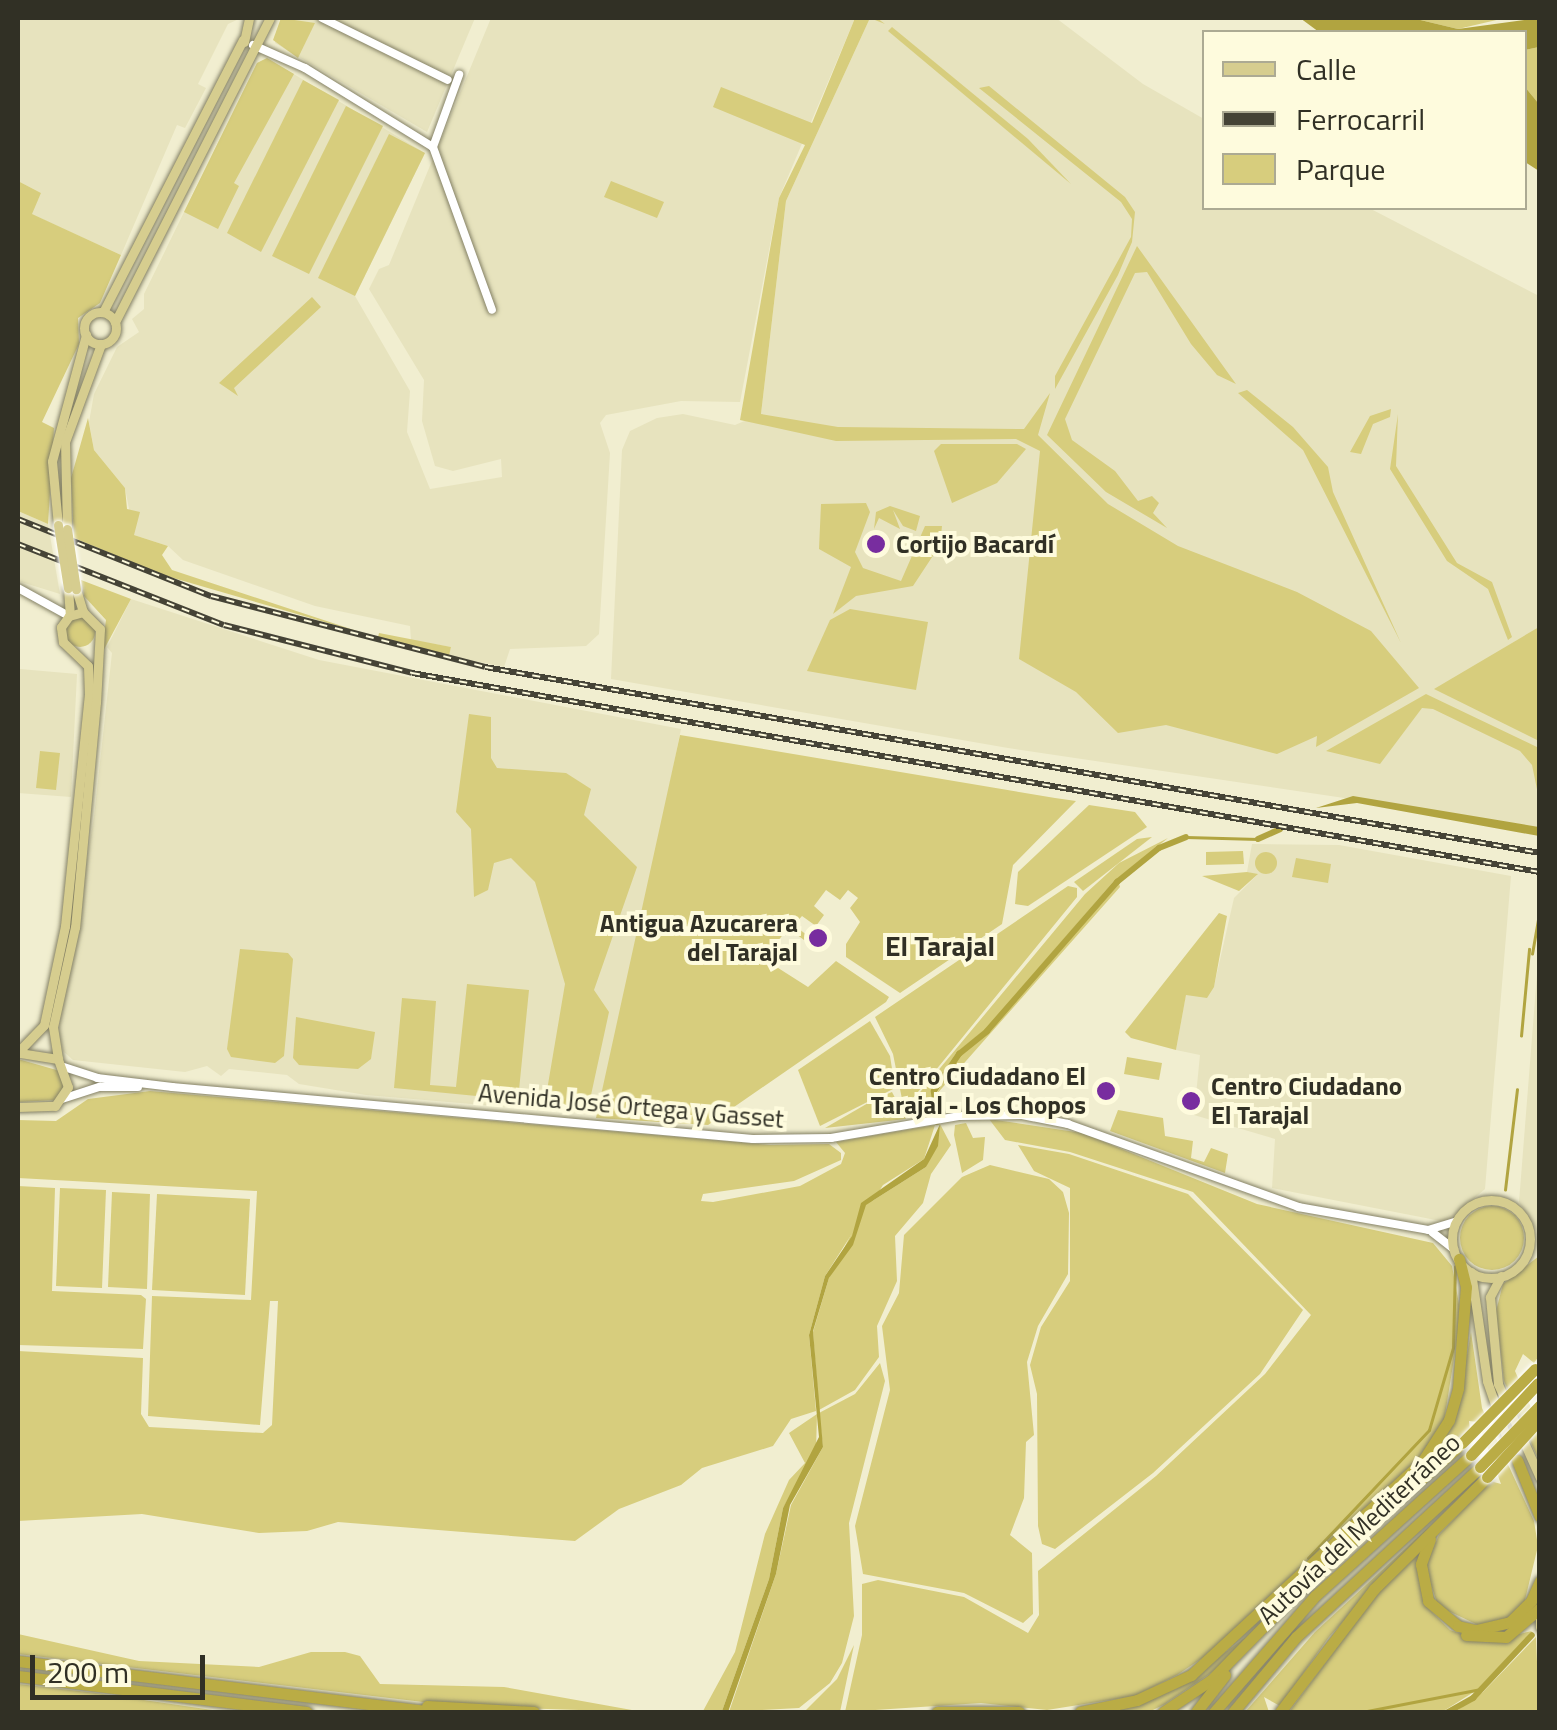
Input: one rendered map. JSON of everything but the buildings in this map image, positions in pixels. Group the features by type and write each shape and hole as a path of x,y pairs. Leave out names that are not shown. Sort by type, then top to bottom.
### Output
{"highway":[{"path":"1080,1712 1137,1700 1191,1675 1422,1462 1448,1420 1458,1388 1466,1288 1456,1254"},
{"path":"1163,1712 1211,1680 1286,1603 1538,1375"},
{"name":"Autovía del Mediterráneo","path":"1214,1712 1316,1596 1471,1455 1538,1375"},
{"name":"Autovía del Mediterráneo","path":"1233,1712 1296,1637 1484,1472 1540,1405"},
{"path":"1540,1419 1484,1472 1425,1547 1421,1580 1434,1611 1456,1631 1490,1639 1518,1631 1540,1610"},
{"path":"1517,1460 1540,1517"},
{"path":"1282,1710 1374,1589 1475,1488"},
{"path":"1434,1611 1458,1626 1497,1628 1520,1615 1540,1581"},
{"path":"1196,1712 1286,1603"},
{"path":"18,1661 432,1712"},
{"path":"18,1676 307,1712"},
{"path":"268,1692 534,1712"},
{"path":"939,1712 962,1712"},
{"path":"939,1712 1019,1712"}],"main road":[{"path":"18,1106 46,1109 62,1099 68,1088 53,1027 75,926 96,702 95,645 100,629 83,612 72,588 52,461 86,336 86,320 103,312 243,40 249,18"},
{"path":"322,18 448,80 452,96 433,147"},
{"path":"62,527 65,442 102,344 114,337 116,322 268,23"},
{"path":"268,23 278,53"},
{"path":"243,40 278,53 433,147 492,310"},
{"path":"103,312 116,322"},
{"path":"86,336 102,344"},
{"path":"18,588 69,615 83,612"},
{"path":"61,627 69,615 72,588"},
{"path":"52,608 72,650 88,666 88,695 65,926 44,1025 18,1052 61,1063"},
{"path":"72,650 95,645"},
{"name":"Avenida José Ortega y Gasset","path":"61,1063 96,1078 752,1139 831,1138 936,1119 998,1113 1068,1124 1298,1207 1428,1230 1457,1221"},
{"name":"Avenida José Ortega y Gasset","path":"62,1099 100,1086 172,1086"},
{"path":"1540,1240 1529,1230 1519,1211 1495,1200 1471,1206 1457,1221 1456,1254 1471,1272 1487,1381 1517,1460 1540,1502"},
{"name":"Avenida José Ortega y Gasset","path":"1428,1230 1456,1254"},
{"path":"1526,1257 1529,1230"},
{"path":"1540,1250 1501,1276 1490,1297 1498,1384 1540,1478"},
{"path":"1471,1272 1501,1276"},
{"path":"1540,1610 1540,1627"}],"shaded area":[{"path":"18,18 241,18 228,24 198,84 206,88 185,128 177,125 121,255 31,214 41,193 18,181"},
{"path":"281,18 475,18 427,132 275,43"},
{"path":"491,18 855,18 779,198 740,402 681,401 606,415 600,423 610,453 599,634 586,646 510,649 504,667 449,656 451,647 411,640 410,626 315,606 183,560 168,546 134,535 125,488 94,450 89,422 94,394 117,347 139,332 132,319 144,309 144,294 257,63 267,58 425,153 355,296 410,391 407,432 430,489 502,477 501,459 453,471 435,466 422,421 424,380 369,289 379,269 389,265"},
{"path":"870,18 1056,18 1143,84 1202,118 1202,210 1373,210 1539,296 1539,827 1008,748 611,679 622,450 630,431 657,418 683,414 735,425 761,414 786,201"},
{"path":"1300,18 1412,18 1458,29 1539,18 1539,47 1527,50 1527,30 1316,30"},
{"path":"1527,89 1539,104 1539,171 1527,163"},
{"path":"18,511 48,524 60,594 18,581"},
{"path":"131,599 319,660 681,729 602,1115 366,1095 299,1084 287,1075 229,1069 221,1076 207,1066 185,1072 73,1060 63,1051 58,1033 94,817 112,653 107,647"},
{"path":"20,669 77,674 71,797 18,793"},
{"path":"1353,796 1539,827 1539,836 1357,803 1316,808"},
{"path":"1252,844 1339,845 1511,876 1485,1189 1446,1222 1272,1188 1275,1139 1194,1115 1200,1055 1176,1050 1186,994 1214,986 1234,898 1257,875 1247,872"},
{"path":"1539,949 1540,1234 1519,1202"},
{"path":"940,1124 938,1146 926,1167 866,1205 853,1245 829,1278 813,1331 823,1447 790,1505 776,1574 728,1712 722,1711 769,1579 783,1508 819,1437 809,1335 825,1276 852,1236 861,1203 924,1159"}],"green space":[{"path":"281,18 315,23 298,58 273,40"},
{"path":"855,18 870,18 786,201 761,414 838,427 1024,429 1050,393 1038,435 1108,504 1178,546 1297,592 1371,631 1419,688 1316,747 1317,736 1277,754 1166,725 1118,733 1076,692 1019,659 1040,451 1016,439 836,441 740,420 779,198 805,145 713,107 721,87 812,123"},
{"path":"1412,18 1505,18 1458,29"},
{"path":"892,27 1028,139 1071,184 888,31"},
{"path":"1539,47 1539,104 1527,89 1527,50"},
{"path":"267,58 294,74 234,183 239,186 218,229 184,212 257,63"},
{"path":"303,80 339,100 261,252 227,233"},
{"path":"989,86 1125,197 1135,212 1132,242 1118,275 1055,389 1055,376 1131,237 1132,219 1121,202 979,88"},
{"path":"346,106 383,126 309,274 272,256"},
{"path":"389,134 425,153 355,296 318,278"},
{"path":"18,181 41,193 32,214 121,255 100,303 78,318 79,344 42,422 54,428 48,524 18,511"},
{"path":"611,181 664,202 657,218 604,197"},
{"path":"1137,246 1236,384 1217,375 1191,344 1147,272 1135,273 1065,419 1072,440 1115,471 1138,501 1152,496 1159,503 1153,513 1167,528 1106,492 1047,435"},
{"path":"312,297 321,307 234,388 238,396 219,383"},
{"path":"1247,390 1293,427 1328,467 1333,492 1401,643 1303,450 1238,393"},
{"path":"1391,409 1390,417 1373,424 1361,454 1350,452 1370,416"},
{"path":"1398,414 1396,466 1457,563 1492,582 1512,637 1508,640 1488,589 1447,561 1390,469"},
{"path":"88,418 94,450 125,488 127,509 140,512 134,535 168,546 162,555 172,570 369,635 163,575 74,538 71,478"},
{"path":"941,444 1017,444 1026,449 997,483 952,503 934,451"},
{"path":"866,503 870,512 855,552 863,568 901,581 925,526 942,526 940,545 913,586 856,596 833,614 851,567 819,549 821,504"},
{"path":"890,506 920,516 916,531 903,526 893,510 900,529 879,518 874,529 876,512"},
{"path":"81,580 131,599 101,655 106,620 84,596"},
{"path":"850,609 928,622 916,690 807,671 830,620"},
{"path":"80,617 91,621 95,632 91,643 80,647 69,643 65,632 69,621"},
{"path":"1539,627 1539,741 1434,689"},
{"path":"379,633 451,647 449,656 378,637"},
{"path":"1426,694 1539,748 1539,799 1532,765 1520,751 1433,709 1422,708 1380,764 1326,751"},
{"path":"469,714 491,717 491,758 497,768 566,773 591,789 584,815 637,867 594,990 609,1012 588,1109 545,1102 565,984 535,882 511,858 494,863 488,890 474,897 471,829 456,812"},
{"path":"680,735 1076,801 1013,865 1002,924 900,993 846,957 846,944 860,922 850,908 858,898 848,890 840,900 826,890 814,906 824,915 816,926 802,916 794,925 808,936 804,940 788,928 764,959 808,987 836,961 889,997 708,1125 596,1118"},
{"path":"40,751 60,753 56,790 36,788"},
{"path":"1089,805 1135,812 1147,827 1028,906 1015,904 1018,872"},
{"path":"1152,837 1083,891 1074,882 1137,839"},
{"path":"1168,838 1113,882 986,1029 956,1053 931,1091 933,1115 910,1118 906,1109 1085,894 1119,863"},
{"path":"1243,851 1244,864 1206,865 1206,852"},
{"path":"1266,852 1274,855 1274,871 1266,874 1258,871 1255,863 1258,855"},
{"path":"1296,858 1331,864 1328,883 1292,877"},
{"path":"1247,872 1258,874 1239,891 1202,876"},
{"path":"1119,883 1120,887 935,1096 960,1055 988,1033"},
{"path":"1068,886 1077,888 1077,897 904,1109 893,1054 875,1017"},
{"path":"1219,913 1227,916 1214,987 1207,998 1186,995 1176,1050 1131,1038 1125,1032"},
{"path":"240,949 288,953 293,959 284,1056 275,1063 231,1057 227,1049"},
{"path":"467,984 529,990 518,1100 394,1088 402,998 436,1001 430,1085 456,1087"},
{"path":"296,1017 375,1032 371,1059 358,1069 299,1065 293,1058"},
{"path":"870,1021 890,1056 895,1088 820,1126 798,1070"},
{"path":"1127,1057 1162,1063 1159,1080 1124,1074"},
{"path":"18,1059 60,1071 64,1088 56,1100 18,1102"},
{"path":"150,1091 770,1145 829,1144 841,1153 841,1160 794,1181 703,1194 701,1201 713,1202 800,1186 841,1164 845,1153 836,1142 935,1125 924,1159 883,1185 825,1276 809,1335 816,1411 791,1419 773,1446 702,1468 681,1485 619,1509 575,1541 338,1522 307,1531 259,1533 142,1514 18,1521 18,1351 143,1358 141,1414 149,1427 263,1433 272,1425 278,1301 270,1301 260,1425 148,1416 152,1296 251,1300 257,1191 18,1178 18,1120 56,1121 88,1099"},
{"path":"892,1092 906,1119 825,1128 875,1099"},
{"path":"1118,1110 1163,1118 1165,1136 1193,1141 1191,1158 1204,1162 1211,1148 1228,1154 1225,1173 1110,1131"},
{"path":"989,1119 1082,1133 1257,1204 1433,1243 1452,1266 1461,1315 1444,1421 1423,1455 1219,1647 1177,1675 1135,1696 1047,1710 981,1703 845,1712 862,1635 862,1584 878,1580 964,1597 1028,1633 1039,1615 1038,1571 1156,1476 1265,1374 1311,1315 1193,1192 1070,1152 1005,1140"},
{"path":"966,1123 973,1138 985,1137 983,1160 962,1173 954,1135 955,1125"},
{"path":"940,1124 951,1145 931,1174 923,1203 895,1236 897,1281 877,1326 879,1357 855,1390 819,1410 813,1332 829,1278 866,1205 926,1167"},
{"path":"1018,1145 1069,1154 1188,1194 1303,1310 1260,1374 1153,1473 1055,1549 1042,1544 1038,1526 1037,1394 1030,1365 1041,1327 1070,1281 1070,1188 1034,1171"},
{"path":"990,1165 1049,1179 1063,1192 1069,1213 1068,1274 1038,1326 1027,1362 1034,1435 1026,1442 1024,1498 1010,1535 1032,1553 1033,1614 1023,1623 964,1593 863,1574 855,1526 890,1390 882,1326 899,1293 904,1235 962,1177"},
{"path":"18,1186 55,1188 52,1291 141,1295 146,1299 143,1349 18,1345"},
{"path":"60,1188 106,1190 102,1288 56,1286"},
{"path":"112,1192 150,1194 147,1289 108,1287"},
{"path":"157,1194 250,1199 245,1295 152,1290"},
{"path":"1492,1206 1515,1215 1524,1238 1515,1261 1492,1270 1469,1261 1460,1238 1469,1215"},
{"path":"1539,1256 1539,1356 1534,1363 1523,1354 1515,1371 1539,1426 1539,1461 1504,1381 1496,1311 1503,1284"},
{"path":"1471,1332 1482,1408 1534,1521 1538,1546 1524,1604 1511,1617 1480,1626 1438,1606 1425,1566 1439,1535 1490,1481 1501,1484 1478,1422 1469,1421 1470,1430 1397,1493 1442,1443 1457,1413"},
{"path":"880,1363 885,1381 849,1523 854,1616 842,1663 830,1683 799,1708 729,1712 776,1574 791,1505 823,1447 819,1413 855,1394"},
{"path":"817,1414 816,1451 783,1508 769,1579 722,1711 703,1711 735,1652 765,1534 789,1480 805,1463 789,1433"},
{"path":"1431,1525 1329,1637 1280,1706 1264,1697 1269,1712 1245,1712 1315,1632"},
{"path":"1420,1550 1426,1606 1450,1630 1485,1642 1532,1631 1477,1690 1442,1712 1289,1712 1375,1596"},
{"path":"18,1634 139,1661 259,1667 311,1652 345,1652 360,1656 380,1684 504,1687 643,1712 457,1706 18,1654"},
{"path":"1246,1637 1218,1668 1165,1704 1149,1712 1110,1712 1176,1689"},
{"path":"1536,1637 1539,1712 1455,1712 1483,1692"},
{"path":"854,1645 840,1712 805,1711 837,1679"},
{"path":"18,1684 96,1693 226,1712 18,1712"}],"waterway":[{"path":"1258,839 1280,829"},
{"path":"1186,837 1258,839"},
{"path":"937,1122 934,1091 959,1054 987,1031 1117,882 1159,848 1186,837"},
{"path":"1532,954 1540,908"},
{"path":"1521,1036 1529,949"},
{"path":"1505,1190 1517,1090"},
{"path":"1308,1558 1429,1430 1453,1348 1455,1267"},
{"path":"1448,1712 1473,1698 1532,1635"},
{"path":"1362,1712 1482,1689"}],"railway":[{"path":"18,519 211,596 485,667 1540,853"},
{"path":"18,544 224,625 412,673 1540,872"}],"place":[{"name":"Cortijo Bacardí","path":"876,544"},
{"name":"Antigua Azucarera del Tarajal","path":"818,938"},
{"name":"Centro Ciudadano El Tarajal - Los Chopos","path":"1106,1091"},
{"name":"Centro Ciudadano El Tarajal","path":"1191,1101"}],"district":[{"name":"El Tarajal","path":"940,946"}]}
